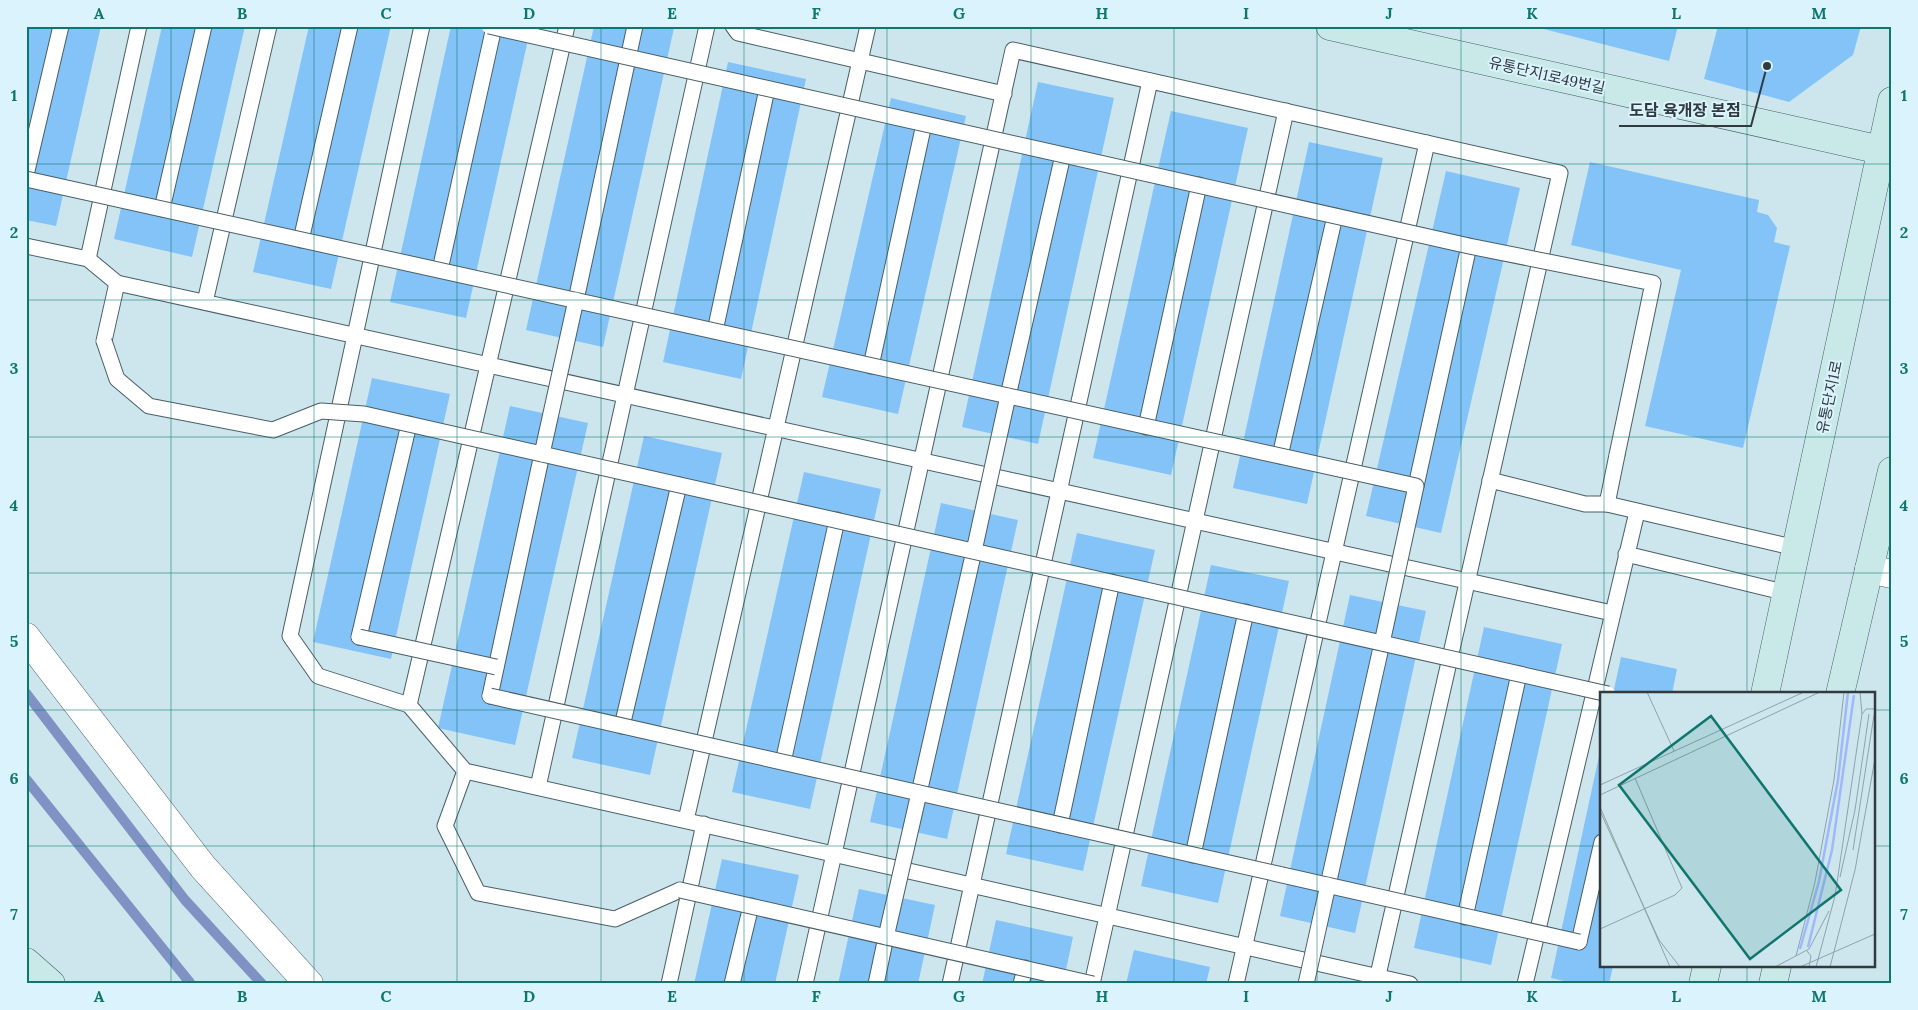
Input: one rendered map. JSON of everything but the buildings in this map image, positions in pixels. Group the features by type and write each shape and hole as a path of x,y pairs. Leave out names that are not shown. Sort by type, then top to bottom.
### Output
{"main road":[{"name":"유통단지1로49번길","path":"1330,26 1881,150"},
{"name":"유통단지1로","path":"1765,692 1892,101"},
{"path":"1841,692 1881,572 1892,471"},
{"path":"26,962 51,984"},
{"path":"1703,984 1707,968"},
{"path":"1773,984 1777,968"},
{"path":"26,974 34,984"}],"street":[{"path":"26,637 203,867 309,984"}],"lane":[{"path":"26,175 61,26"},
{"path":"88,259 139,26"},
{"path":"162,209 204,26"},
{"path":"205,302 269,26"},
{"path":"301,240 350,26"},
{"path":"422,26 290,636 318,676 409,705 465,771 1107,915 1377,980 1410,984"},
{"path":"409,705 567,26"},
{"path":"636,26 490,696 1579,942 1600,851"},
{"path":"538,787 707,26"},
{"path":"732,26 738,34 1004,94"},
{"path":"686,820 868,26"},
{"path":"440,270 492,27 1469,246 1653,283 1607,504"},
{"path":"805,984 1013,50 1560,173 1377,980"},
{"path":"950,984 1150,81"},
{"path":"715,331 767,89"},
{"path":"465,771 445,826 478,893 615,918 680,890 1093,984 1286,111"},
{"path":"871,366 924,124"},
{"path":"1236,984 1427,143"},
{"path":"876,984 1063,155"},
{"path":"26,179 1416,486"},
{"path":"1146,426 1198,186"},
{"path":"1280,456 1334,216"},
{"path":"26,246 88,259 117,283 1612,614"},
{"path":"1306,984 1469,246"},
{"path":"117,283 104,340 117,379 149,406 273,430 322,411 364,414 1600,692"},
{"path":"409,424 359,637 496,667"},
{"path":"1490,480 1585,504 1607,504 1796,548"},
{"path":"622,726 679,485"},
{"path":"1525,984 1636,512"},
{"path":"784,762 837,520"},
{"path":"1626,554 1787,593"},
{"path":"1060,825 1112,582"},
{"path":"1193,855 1246,612"},
{"path":"1465,917 1519,674"},
{"path":"669,984 704,824"},
{"path":"732,984 751,906"},
{"path":"1022,984 1025,968"}],"waterway":[{"path":"26,693 185,900 262,984"},
{"path":"26,779 191,984"}],"place":[{"name":"도담 육개장 본점","path":"1767,66"}]}
